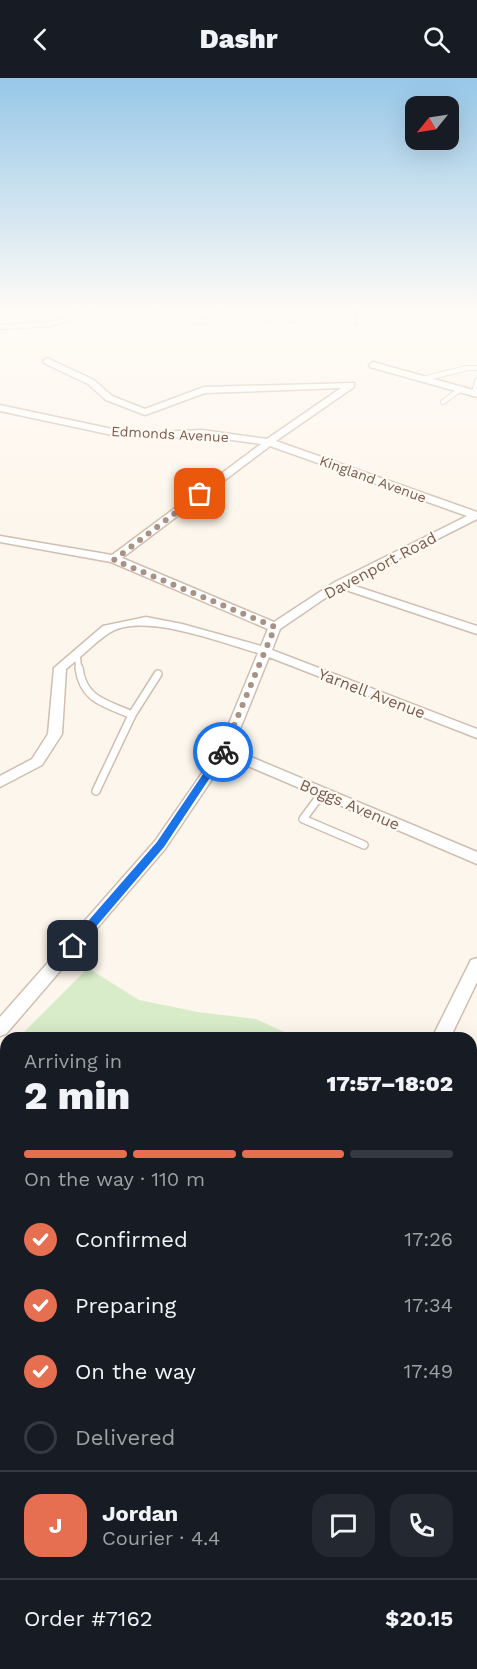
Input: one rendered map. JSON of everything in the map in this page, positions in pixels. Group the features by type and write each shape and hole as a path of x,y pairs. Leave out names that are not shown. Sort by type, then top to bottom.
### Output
{"street":[{"path":"91,381 109,398 145,411 204,390 351,385 269,442 114,560"},
{"path":"431,381 476,393"},
{"name":"Edmonds Avenue","path":"0,408 112,432 157,435 202,433 269,442"},
{"name":"Kingland Avenue","path":"269,442 476,516"},
{"name":"Davenport Road","path":"275,627 339,584 476,516"},
{"path":"0,539 114,560 275,627 267,652 224,751 160,845 0,1029"},
{"path":"339,584 477,630"},
{"name":"Yarnell Avenue","path":"0,782 37,762 55,734 60,668 107,629 146,621 178,626 267,652 477,735"},
{"name":"Boggs Avenue","path":"224,751 477,858"},
{"path":"444,1032 477,965"}],"lane":[{"path":"443,402 460,389"},
{"path":"77,654 81,684 94,698 132,715"},
{"path":"96,791 132,715 158,674"},
{"path":"323,792 303,819 364,845"}],"green space":[{"path":"88,968 139,1000 198,1012 256,1019 284,1032 24,1032"}],"way so far":[{"path":"200,494 114,560 275,627 267,652 223,752"}],"route":[{"path":"73,946 160,845 223,752"}]}
